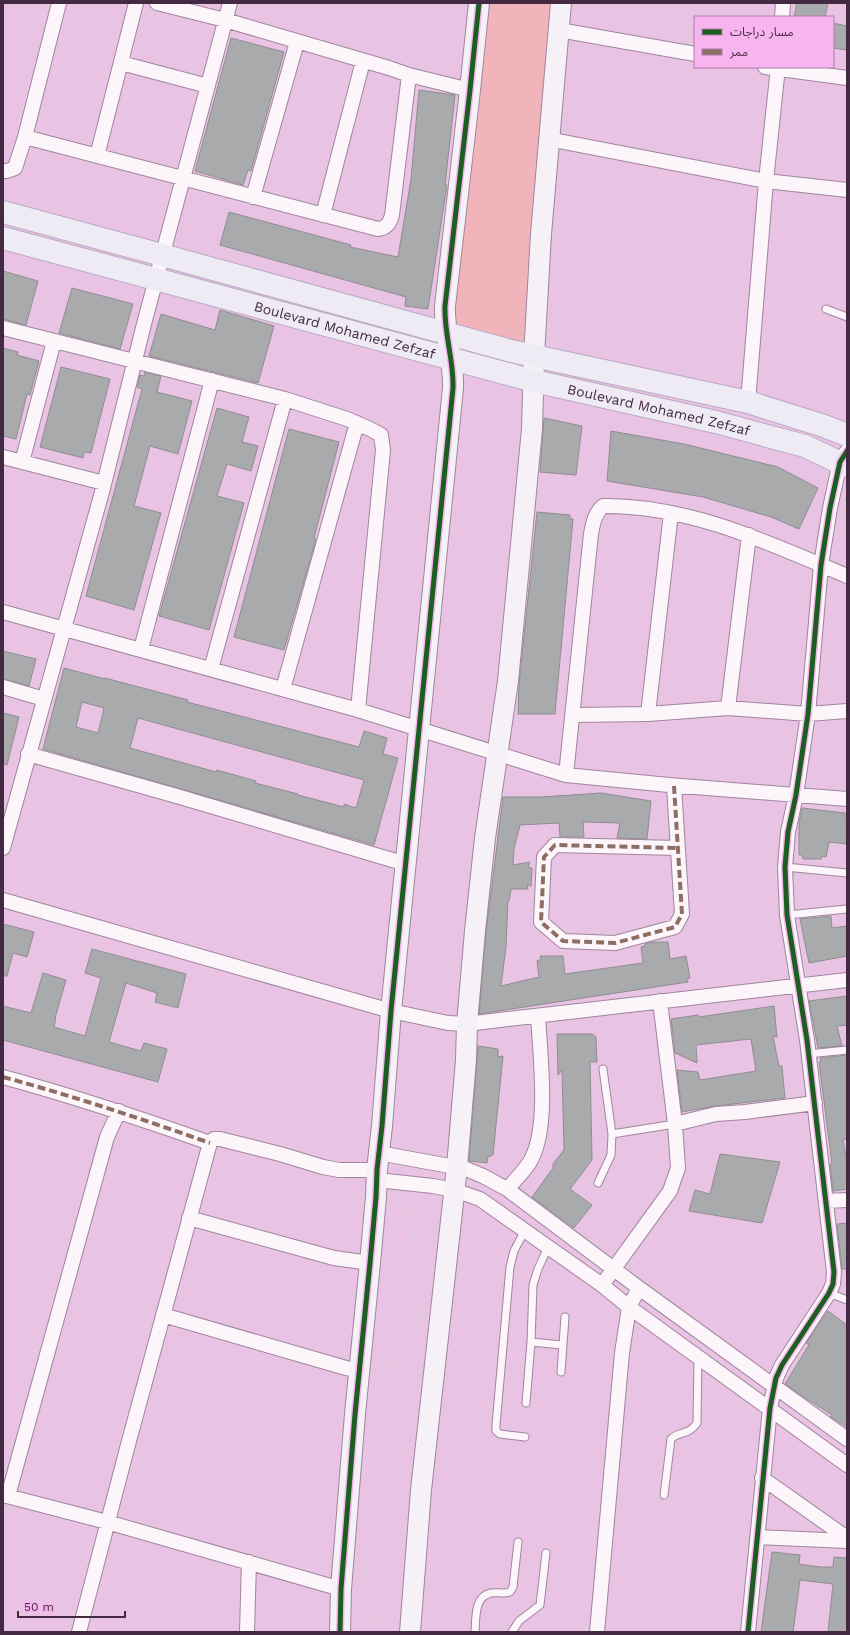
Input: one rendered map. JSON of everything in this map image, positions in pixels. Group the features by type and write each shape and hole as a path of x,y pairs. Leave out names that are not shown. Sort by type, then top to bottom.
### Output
{"main road":[{"name":"Boulevard Mohamed Zefzaf","path":"3,212 534,356 748,402 824,426 847,435"},
{"name":"Boulevard Mohamed Zefzaf","path":"3,238 534,381 745,430 805,446 845,460"}],"street":[{"path":"3,170 7,171 14,168 25,137 59,3"},
{"path":"97,156 136,3"},
{"path":"157,3 225,20 409,75 470,90"},
{"path":"3,848 5,832 64,629 104,483 134,361 230,3"},
{"path":"347,1629 341,1589 360,1365 391,1011 454,375 444,319 446,290 479,3"},
{"path":"410,1628 416,1546 423,1371 457,1167 466,1060 467,1024 485,838 508,681 532,429 534,356 541,234 548,139 561,3"},
{"path":"782,16 783,3"},
{"path":"559,30 694,54"},
{"path":"253,197 297,42"},
{"path":"323,215 363,61"},
{"path":"121,63 208,86"},
{"path":"748,402 774,68 847,78"},
{"path":"25,137 378,229 383,228 389,223 392,214 409,75"},
{"path":"548,139 766,181 847,190"},
{"path":"3,328 286,399 357,423 381,435 382,442 358,710"},
{"path":"22,462 54,341"},
{"path":"141,650 212,380"},
{"path":"211,669 286,399"},
{"path":"283,689 357,423"},
{"path":"3,457 104,483"},
{"path":"748,1632 758,1537 762,1478 774,1386 782,1365 829,1293 833,1284 834,1272 808,1054 787,915 786,867 788,832 796,795 808,714 821,565 830,508 845,460"},
{"path":"566,775 591,534 597,513 603,506 624,506 671,513 749,535 847,576"},
{"path":"648,714 671,513"},
{"path":"728,708 749,535"},
{"path":"3,612 358,710 566,775 674,786 847,799"},
{"path":"3,687 44,699"},
{"path":"573,715 648,714 728,708 808,714 847,711"},
{"path":"28,754 406,864"},
{"path":"674,786 678,848 682,914 675,927 615,943 563,941 541,922 544,857 555,845 678,848"},
{"path":"3,900 391,1011 433,1021 467,1024 847,980"},
{"path":"602,1285 670,1191 675,1178 678,1160 675,1124 660,1001"},
{"path":"507,1189 532,1159 538,1137 542,1090 538,1016"},
{"path":"3,1077 64,1093 210,1144"},
{"path":"675,1124 716,1114 745,1112 814,1103"},
{"path":"119,1111 107,1137 5,1496 107,1522 341,1589"},
{"path":"79,1632 162,1315 210,1144 214,1139 220,1139 339,1170 457,1167 483,1176 507,1189 639,1288 847,1439"},
{"path":"378,1168 409,1184 454,1190 480,1199 602,1285 629,1307 847,1465"},
{"path":"826,1201 847,1200"},
{"path":"189,1218 334,1258 370,1262"},
{"path":"597,1632 622,1353 629,1307 639,1288"},
{"path":"162,1315 346,1368 360,1365"},
{"path":"762,1478 847,1540"},
{"path":"758,1537 847,1540"},
{"path":"247,1632 249,1562"}],"lane":[{"path":"826,309 847,317"},
{"path":"786,867 847,873"},
{"path":"787,915 847,909"},
{"path":"808,1054 847,1050"},
{"path":"598,1183 610,1155 612,1134 603,1069"},
{"path":"612,1134 675,1124"},
{"path":"525,1230 514,1251 510,1267 496,1425 496,1431 500,1434 525,1437"},
{"path":"526,1403 534,1286 538,1269 548,1247"},
{"path":"829,1293 847,1300"},
{"path":"561,1372 565,1317"},
{"path":"531,1342 562,1344"},
{"path":"664,1495 671,1439 675,1435 684,1434 693,1428 697,1423 698,1357"},
{"path":"475,1632 478,1605 482,1598 490,1593 510,1592 513,1586 518,1542"},
{"path":"512,1632 519,1621 540,1605 546,1553"}],"path":[{"path":"409,1184 420,1300 420,1339"},
{"path":"360,1365 423,1371"},
{"path":"357,1607 374,1535 411,1423"},
{"path":"347,1629 354,1621 410,1628"}],"shaded area":[{"path":"474,3 555,3 523,351 441,329"}],"building":[{"path":"797,3 828,3 825,16 794,16"},
{"path":"834,23 847,26 847,50 834,48"},
{"path":"231,38 284,52 251,171 248,170 243,185 195,171"},
{"path":"419,90 455,95 445,185 447,185 428,309 405,306 406,297 220,245 229,212 351,245 350,247 398,257 411,179"},
{"path":"3,271 38,281 26,325 3,319"},
{"path":"72,288 133,304 120,349 59,333"},
{"path":"220,310 274,326 258,383 149,356 161,314 215,330"},
{"path":"3,348 18,352 17,355 39,361 30,395 27,394 16,439 3,436"},
{"path":"61,367 110,379 91,453 84,452 83,458 40,447"},
{"path":"145,372 161,376 157,392 192,401 178,454 150,446 134,506 161,513 134,610 86,596 142,389 137,387 140,375 144,376"},
{"path":"217,408 249,417 242,442 258,446 251,471 227,464 217,496 244,503 209,630 159,616"},
{"path":"544,418 582,426 576,475 540,472"},
{"path":"289,429 339,442 314,538 316,539 284,650 234,637"},
{"path":"611,431 684,444 778,467 818,488 799,529 771,517 703,497 607,481"},
{"path":"537,512 570,515 570,519 573,519 555,714 518,714 519,684"},
{"path":"3,651 36,659 29,686 3,679"},
{"path":"64,668 359,747 364,731 387,738 383,754 398,758 374,845 43,749","holes":["82,702 104,708 98,733 76,727","138,718 364,780 356,808 344,804 344,807 298,795 255,783 256,781 217,770 216,772 130,748"]},
{"path":"3,713 19,717 7,765 3,764"},
{"path":"601,793 651,801 647,839 617,838 620,823 583,822 584,837 560,837 559,823 520,825 514,849 513,865 530,862 528,867 532,868 531,886 527,885 528,889 511,889 508,901 506,947 501,986 539,977 537,961 541,959 540,956 563,956 565,974 643,963 641,947 652,942 668,942 670,959 686,956 690,978 687,979 688,982 479,1014 486,932 503,797 541,797"},
{"path":"802,808 845,813 845,817 847,817 847,844 829,842 826,857 822,856 821,859 803,859 802,855 799,855 799,823"},
{"path":"831,916 832,928 847,926 847,956 809,963 800,919"},
{"path":"3,924 34,932 27,957 13,953 7,976 3,976"},
{"path":"92,949 186,974 178,1008 155,1002 157,993 126,983 109,1042 141,1051 144,1043 167,1049 158,1082 3,1040 3,1006 31,1013 43,973 66,980 55,1018 54,1027 85,1036 101,978 85,973"},
{"path":"847,996 847,1025 837,1026 842,1046 818,1048 809,1001"},
{"path":"774,1006 777,1037 773,1036 779,1066 782,1066 785,1098 715,1106 682,1112 677,1070 698,1072 700,1080 756,1071 751,1039 696,1045 697,1063 675,1053 671,1019 698,1015 699,1017"},
{"path":"557,1034 592,1034 596,1037 597,1062 590,1062 592,1160 570,1189 592,1205 574,1228 532,1197 553,1168 553,1164 564,1150 562,1070 558,1075"},
{"path":"478,1046 498,1049 498,1057 503,1056 493,1155 488,1157 487,1163 469,1161"},
{"path":"847,1055 847,1139 843,1140 847,1162 847,1189 833,1191 830,1164 832,1164 819,1062 821,1061 820,1058"},
{"path":"720,1154 780,1162 762,1223 689,1211 695,1190 710,1194"},
{"path":"847,1223 847,1269 842,1269 837,1224"},
{"path":"828,1311 847,1325 847,1427 831,1417 832,1415 785,1384 809,1345 806,1343"},
{"path":"772,1552 800,1555 799,1564 820,1567 833,1567 834,1557 847,1558 847,1632 828,1632 833,1584 800,1580 793,1632 761,1632"}],"marked path":[{"path":"674,786 682,914 675,927 615,943 563,941 541,922 544,857 555,845 678,848"},
{"path":"3,1077 107,1108 210,1143"}],"cycle path":[{"path":"340,1632 341,1589 355,1414 376,1197 391,1011 453,388 445,306 479,3"},
{"path":"748,1632 770,1408 776,1378 782,1365 829,1293 833,1284 834,1272 807,1040 787,915 785,867 788,832 796,795 808,714 821,565 830,508 840,462 847,451"}]}
